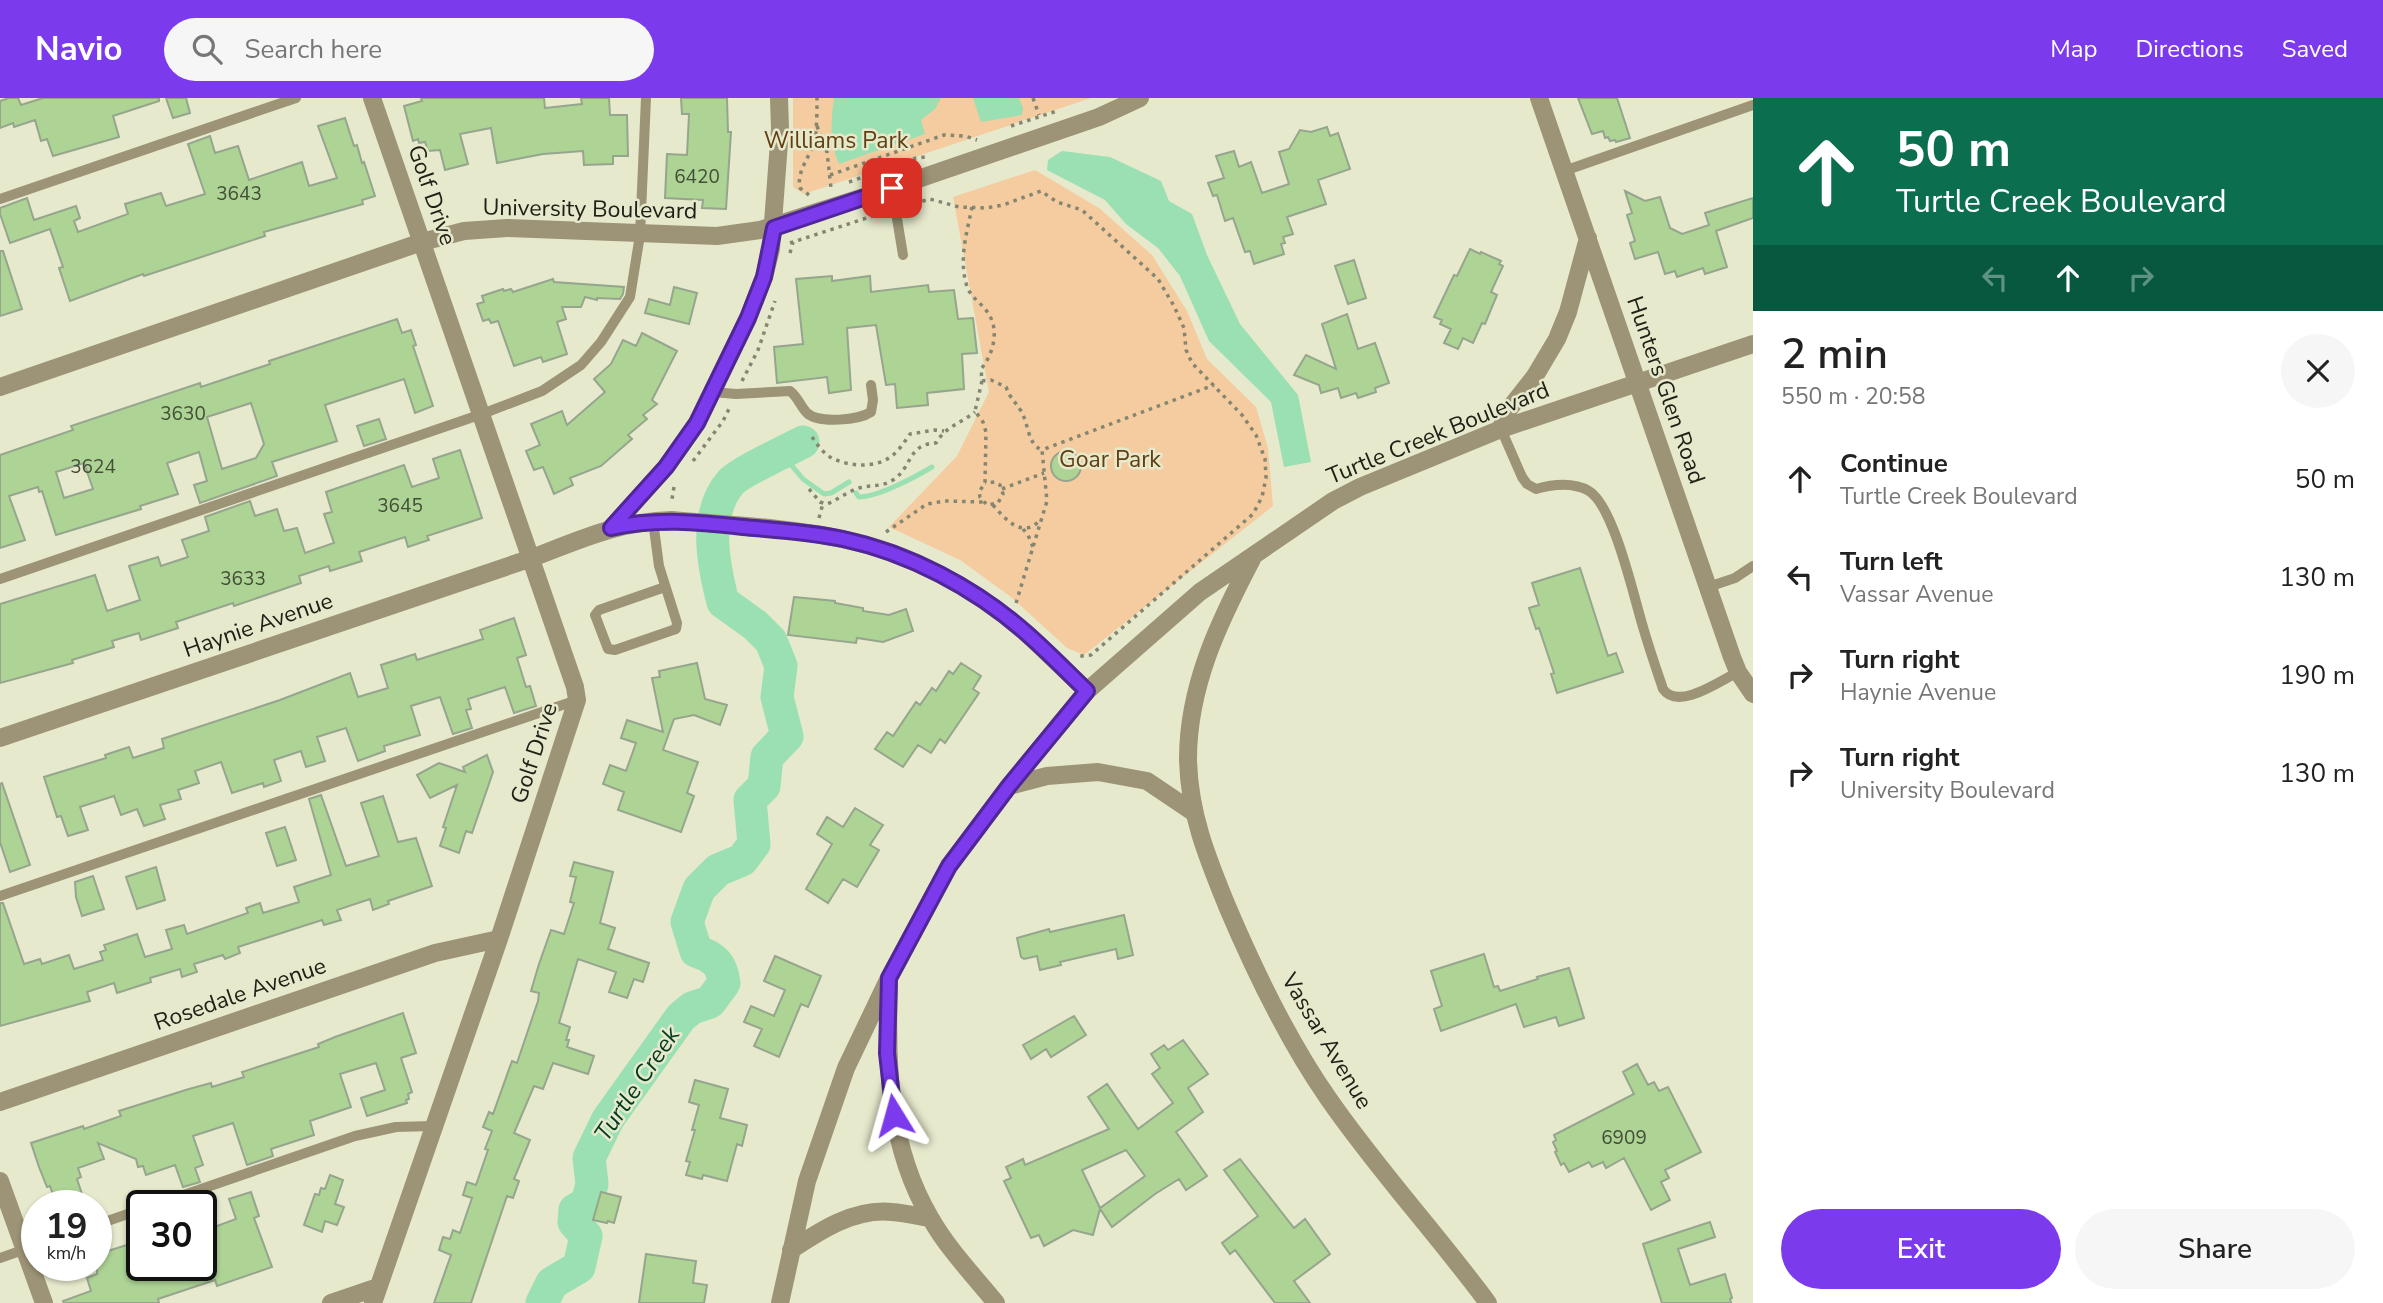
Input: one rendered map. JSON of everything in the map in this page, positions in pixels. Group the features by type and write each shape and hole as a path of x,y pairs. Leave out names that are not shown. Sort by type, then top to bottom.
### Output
{"street":[{"name":"Golf Drive","path":"372,98 532,558 577,700 499,939 376,1295"},
{"path":"611,528 666,467 697,423 748,318 764,277 774,228 780,128 779,98"},
{"name":"University Boulevard","path":"0,387 422,242 464,231 507,228 717,236 774,228 1099,117 1140,98"},
{"name":"Hunters Glen Road","path":"1539,98 1738,672 1753,694"},
{"path":"1501,429 1506,413 1535,376 1557,339 1568,312 1588,238"},
{"name":"Turtle Creek Boulevard","path":"780,1303 807,1181 846,1068 889,978 949,866 1009,786 1087,691 1200,593 1333,500 1501,429 1753,344"},
{"path":"532,558 611,528 653,521 672,520 753,527 843,539 894,555 944,577 986,602 1024,632 1087,691"},
{"name":"Vassar Avenue","path":"1254,556 1208,649 1193,707 1188,758 1192,812 1245,948 1300,1052 1328,1098 1488,1303"},
{"name":"Haynie Avenue","path":"0,738 532,558"},
{"path":"1009,786 1047,776 1098,772 1147,782 1192,812"},
{"name":"Rosedale Avenue","path":"0,1102 435,953 499,939"},
{"path":"889,978 887,1053 890,1093 910,1176 930,1218 996,1303"},
{"path":"0,1181 21,1226"},
{"path":"791,1250 836,1223 860,1215 890,1211 930,1218"},
{"path":"39,1281 44,1303"},
{"path":"331,1303 376,1295"}],"lane":[{"path":"0,200 296,98"},
{"path":"0,579 482,414 542,391 581,365 601,342 630,297 640,235 646,98"},
{"path":"1564,171 1753,105"},
{"path":"892,188 903,256"},
{"path":"713,392 736,394 790,391 798,397 808,414 816,418 836,419 863,417 872,412 871,385"},
{"path":"1501,429 1527,484 1536,489 1569,485 1591,492 1607,516 1667,695 1675,699 1693,695 1738,672"},
{"path":"653,521 659,566 666,587 677,623 676,629 615,650 608,649 595,615 599,610 666,587"},
{"path":"1708,587 1735,578 1753,566"},
{"path":"0,896 577,700"},
{"path":"198,1190 355,1136 396,1127 433,1126"},
{"path":"0,1258 21,1251"}],"path":[{"path":"802,192 798,178 810,155 816,124 817,98"},
{"path":"1034,98 1039,115"},
{"path":"1002,130 1039,115 1062,110"},
{"path":"816,124 827,152 831,188"},
{"path":"830,176 944,135 965,136 977,140 965,144"},
{"path":"821,192 916,158 928,157"},
{"path":"786,244 930,199 959,206 1003,205 1041,191 1057,202 1082,210 1158,279 1184,328 1186,350 1192,362 1242,415 1256,435 1265,458 1266,478 1262,497 1253,514 1239,527 1091,655 1082,656 1066,650"},
{"path":"797,195 802,192"},
{"path":"802,192 811,196"},
{"path":"809,489 827,504 857,488 880,486 895,479 915,450 920,446 936,443 944,431 975,411 982,380 981,369 992,351 993,325 988,313 977,303 966,286 963,263 972,207"},
{"path":"982,380 990,380 1006,387 1013,403 1020,409 1032,443 1042,450 1214,385"},
{"path":"975,411 984,422 986,432 985,483 979,492 983,502"},
{"path":"812,437 820,449 831,457 847,464 868,464 882,462 892,456 910,434 944,431"},
{"path":"1009,600 1016,605 1047,501 1042,450"},
{"path":"1002,489 1044,473"},
{"path":"985,483 995,482 1002,489"},
{"path":"993,505 1001,499 1002,489"},
{"path":"887,538 877,535 888,531 915,509 945,501 983,502 993,505 1012,526 1021,528 1032,527 1042,517"},
{"path":"823,503 817,522 829,523"},
{"path":"1021,528 1028,535 1033,549"}],"green space":[{"name":"Williams Park","path":"793,98 1091,98 804,194 793,187"},
{"name":"Goar Park","path":"1035,170 1099,208 1152,255 1187,311 1207,359 1256,407 1268,448 1273,506 1084,655 1067,648 1011,597 960,560 889,527 957,456 989,392 953,197"}],"shaded area":[{"path":"834,98 941,98 935,109 921,120 925,134 839,164 832,132"},
{"path":"973,98 1019,98 1023,108 1022,115 981,122"},
{"path":"1062,151 1110,157 1161,181 1169,201 1192,214 1207,255 1240,324 1298,395 1311,462 1284,467 1271,402 1209,341 1180,276 1158,248 1126,224 1105,200 1047,170 1048,160"}],"building":[{"path":"18,98 21,105 43,98 159,98 159,101 113,116 119,137 53,156 47,139 41,141 35,120 14,127 13,123 0,128 0,101"},
{"path":"166,98 186,98 190,113 173,118"},
{"path":"421,98 544,98 545,108 582,104 581,98 609,98 610,115 627,115 628,156 613,156 613,164 584,165 583,151 543,154 497,163 491,128 460,134 468,164 445,170 440,150 428,151 425,142 419,143 418,139 413,141 404,106 422,101"},
{"path":"681,98 727,98 728,132 731,132 726,209 702,208 703,200 665,198 667,154 687,155 689,114 682,114"},
{"path":"1578,98 1617,98 1630,138 1616,142 1605,138 1603,131 1592,134"},
{"path":"345,118 375,196 362,200 363,204 264,232 265,236 144,276 143,274 70,301 59,268 63,267 50,229 10,243 0,214 0,208 27,198 34,220 76,206 80,218 74,221 78,232 128,214 125,204 161,193 166,206 205,194 188,144 210,136 215,153 238,146 249,180 302,162 309,186 337,178 318,126"},
{"path":"1327,127 1330,136 1338,133 1350,169 1318,180 1326,204 1287,217 1293,234 1283,237 1285,243 1281,244 1284,254 1254,264 1250,251 1245,252 1233,218 1225,221 1217,195 1213,196 1208,183 1224,178 1216,156 1234,151 1239,167 1251,162 1262,193 1289,184 1279,152 1289,149 1300,130 1311,132"},
{"path":"1625,191 1645,201 1660,197 1670,228 1682,234 1709,225 1705,213 1753,198 1753,218 1716,231 1727,267 1705,274 1703,268 1677,277 1675,271 1665,274 1658,252 1635,259 1630,243 1635,241 1627,215 1632,213"},
{"path":"1470,249 1501,261 1499,264 1503,266 1491,292 1497,295 1485,324 1482,323 1473,343 1463,338 1458,349 1444,343 1451,329 1440,324 1442,320 1434,317"},
{"path":"0,251 3,251 22,309 0,316"},
{"path":"1354,260 1366,298 1348,304 1335,266"},
{"path":"832,276 832,281 870,276 871,292 928,285 929,292 954,290 958,319 973,318 977,353 962,354 964,389 927,393 928,405 897,408 895,384 886,385 876,325 847,328 851,390 829,393 827,377 777,383 774,347 803,344 796,279"},
{"path":"553,279 554,282 624,287 623,294 620,299 597,300 585,297 581,307 562,307 566,319 557,322 567,354 543,362 541,357 514,366 498,321 483,321 477,304 484,302 482,296 503,289 511,289 513,292"},
{"path":"674,287 697,293 689,324 645,313 649,299 670,305"},
{"path":"1347,314 1358,349 1375,343 1389,383 1375,388 1376,392 1358,398 1356,393 1341,398 1338,388 1321,393 1319,385 1294,375 1306,355 1336,369 1322,324"},
{"path":"397,319 402,333 411,330 416,345 413,346 433,406 415,413 404,379 325,405 337,441 272,462 277,476 200,503 194,485 207,481 199,452 167,463 178,494 140,506 141,509 56,535 42,491 39,492 38,487 9,496 25,540 0,548 0,455 73,430 71,426 200,383 201,387 270,364 269,361","holes":["251,403 264,444 256,458 222,469 207,417","84,463 93,489 64,498 56,472"]},
{"path":"642,333 677,351 652,400 657,404 643,415 647,419 628,435 632,439 601,466 570,478 573,485 554,494 543,467 534,470 526,451 540,445 531,424 562,411 567,425 605,392 594,379 611,364 623,340 636,346"},
{"path":"379,419 386,439 364,446 357,426"},
{"path":"460,450 482,518 427,536 429,540 408,547 405,537 359,552 362,561 330,571 329,566 299,576 301,583 176,622 178,628 141,640 139,633 112,641 114,647 72,660 73,663 0,683 0,604 95,575 107,611 140,600 129,566 158,557 161,566 188,557 182,540 209,531 205,517 250,501 255,516 277,509 284,531 297,528 305,553 334,543 324,514 332,512 326,492 404,465 412,487 439,478 433,459"},
{"path":"1066,451 1077,455 1081,466 1077,477 1066,481 1055,477 1051,466 1055,455"},
{"path":"1580,568 1608,656 1616,653 1623,672 1557,693 1551,674 1554,673 1539,628 1536,629 1529,608 1539,605 1532,583"},
{"path":"794,597 835,601 863,608 863,611 889,615 906,609 913,631 883,642 857,638 856,643 788,635"},
{"path":"514,618 526,655 517,658 526,687 530,686 536,706 514,713 505,687 468,699 471,709 466,710 472,728 453,734 440,697 411,706 420,735 384,746 385,751 358,761 346,728 317,737 325,761 306,767 301,751 274,760 281,781 264,787 263,783 232,793 221,762 195,771 199,783 178,790 181,799 160,805 165,819 144,826 137,809 121,815 114,796 80,807 88,830 68,836 61,816 57,817 44,777 106,758 105,755 129,747 133,758 164,748 162,739 280,700 350,673 358,697 388,688 381,665 415,654 417,660 483,639 480,630"},
{"path":"697,663 705,699 727,705 720,725 694,715 674,719 663,750 698,762 687,793 694,796 681,832 618,810 624,792 603,784 610,765 626,771 636,743 621,738 627,720 663,732 652,678 660,677 659,671"},
{"path":"961,663 981,676 973,689 979,693 945,743 940,739 931,753 918,745 903,767 875,749 887,732 893,736 916,702 920,705 932,688 936,691 949,671 953,674"},
{"path":"487,755 493,772 472,833 466,831 459,853 440,846 446,828 443,827 457,785 430,798 417,775 439,763 465,772 463,767"},
{"path":"2,783 30,865 10,872 0,842"},
{"path":"321,795 346,866 379,856 361,803 383,796 398,842 416,838 432,886 388,901 389,904 373,910 370,899 337,910 341,920 324,925 322,920 238,947 240,953 225,959 223,955 194,964 197,972 182,977 180,969 150,978 151,982 117,993 114,983 87,992 90,1001 0,1026 0,903 3,903 24,964 40,959 42,964 69,955 74,969 103,960 100,952 106,950 104,945 137,934 145,957 172,949 166,930 184,925 187,934 248,913 246,908 260,903 263,913 299,902 294,887 331,875 309,799"},
{"path":"855,808 883,825 870,845 879,850 857,887 843,879 828,903 806,889 832,844 817,834 827,817 843,827"},
{"path":"285,827 296,860 277,866 266,833"},
{"path":"574,862 613,872 600,923 615,928 608,949 649,963 643,982 634,979 627,998 609,992 616,972 578,959 559,1023 570,1027 567,1047 594,1056 588,1074 553,1063 543,1089 534,1086 514,1133 530,1140 514,1179 519,1181 513,1198 507,1196 471,1303 434,1303 451,1255 439,1250 443,1237 450,1239 453,1230 460,1233 472,1198 463,1195 467,1182 476,1185 488,1150 485,1149 492,1131 483,1127 489,1112 493,1114 512,1061 517,1063 538,1001 539,993 531,991 539,964 551,930 564,934 574,903 570,902 576,877 570,876"},
{"path":"156,867 165,900 137,909 126,877"},
{"path":"93,876 104,909 82,916 75,882"},
{"path":"1124,915 1133,955 1118,959 1116,949 1060,962 1061,965 1040,970 1037,956 1024,959 1021,957 1017,938"},
{"path":"1484,954 1494,987 1498,986 1500,991 1569,968 1584,1018 1559,1026 1556,1017 1524,1027 1516,1004 1441,1031 1434,1009 1442,1006 1431,971"},
{"path":"775,956 821,976 808,1007 801,1004 779,1057 754,1046 762,1029 744,1022 751,1006 774,1016 785,990 764,981"},
{"path":"403,1013 416,1053 401,1058 412,1092 408,1094 407,1103 367,1116 361,1098 385,1090 376,1063 340,1074 351,1107 310,1121 314,1135 271,1149 273,1156 247,1165 233,1123 193,1136 203,1165 195,1168 200,1182 183,1187 175,1165 146,1175 143,1166 138,1167 136,1159 98,1143 104,1159 78,1168 81,1177 77,1179 81,1190 51,1190 50,1186 47,1187 31,1143 83,1126 84,1129 121,1116 119,1111 189,1089 211,1083 212,1087 244,1077 242,1072 319,1047 318,1044"},
{"path":"1074,1016 1086,1035 1051,1057 1046,1049 1031,1059 1023,1045"},
{"path":"1183,1040 1208,1074 1188,1088 1203,1112 1176,1132 1207,1176 1186,1190 1179,1179 1112,1227 1100,1209 1093,1235 1073,1230 1044,1246 1039,1235 1031,1238 1004,1181 1011,1178 1006,1167 1023,1159 1025,1165 1109,1129 1088,1097 1107,1084 1138,1129 1173,1103 1152,1074 1160,1068 1151,1054 1164,1045 1168,1050","holes":["1126,1150 1145,1176 1100,1208 1082,1170"]},
{"path":"1637,1064 1648,1085 1654,1082 1659,1091 1668,1087 1701,1152 1665,1170 1669,1178 1661,1182 1670,1200 1651,1210 1624,1158 1606,1168 1603,1162 1592,1167 1589,1162 1569,1172 1564,1163 1561,1165 1553,1142 1556,1140 1554,1135 1634,1094 1623,1072"},
{"path":"695,1080 728,1089 720,1118 747,1125 742,1146 737,1144 727,1181 703,1175 702,1179 686,1175 690,1162 686,1161 699,1105 689,1102"},
{"path":"1240,1159 1294,1228 1305,1219 1330,1254 1294,1281 1310,1303 1275,1303 1235,1250 1230,1254 1222,1243 1258,1216 1224,1170"},
{"path":"330,1175 343,1180 335,1204 344,1207 337,1225 325,1221 322,1232 304,1225 315,1194 319,1195 321,1188 325,1189"},
{"path":"251,1192 259,1216 254,1218 272,1267 217,1286 217,1226 236,1219 229,1199"},
{"path":"601,1192 621,1197 614,1223 593,1220"},
{"path":"1710,1222 1715,1237 1678,1249 1690,1285 1725,1274 1731,1303 1662,1303 1643,1244"},
{"path":"126,1245 126,1281 212,1281 158,1299 159,1303 64,1303 63,1301 91,1291 88,1281 112,1281 112,1250"},
{"path":"646,1254 696,1261 693,1283 707,1285 704,1303 639,1303"}],"waterway":[{"name":"Turtle Creek","path":"542,1303 552,1283 579,1267 586,1236 574,1222 575,1210 587,1203 592,1184 589,1158 608,1119 681,1017 692,1008 710,1002 724,983 716,962 696,951 687,922 699,889 718,870 742,860 754,844 750,800 764,786 767,757 787,736 777,697 781,666 771,641 755,625 723,602 714,556 714,524 722,495 731,482 803,442"},
{"path":"782,454 803,479 824,494 831,493 849,482"},
{"path":"856,493 859,497 876,494 932,467"}],"route":[{"path":"892,188 774,228 764,277 748,318 697,423 666,467 611,528 632,523 672,520 753,527 843,539 894,555 944,577 986,602 1024,632 1087,691 1041,744 949,866 889,978 887,1053 894,1115"}]}
